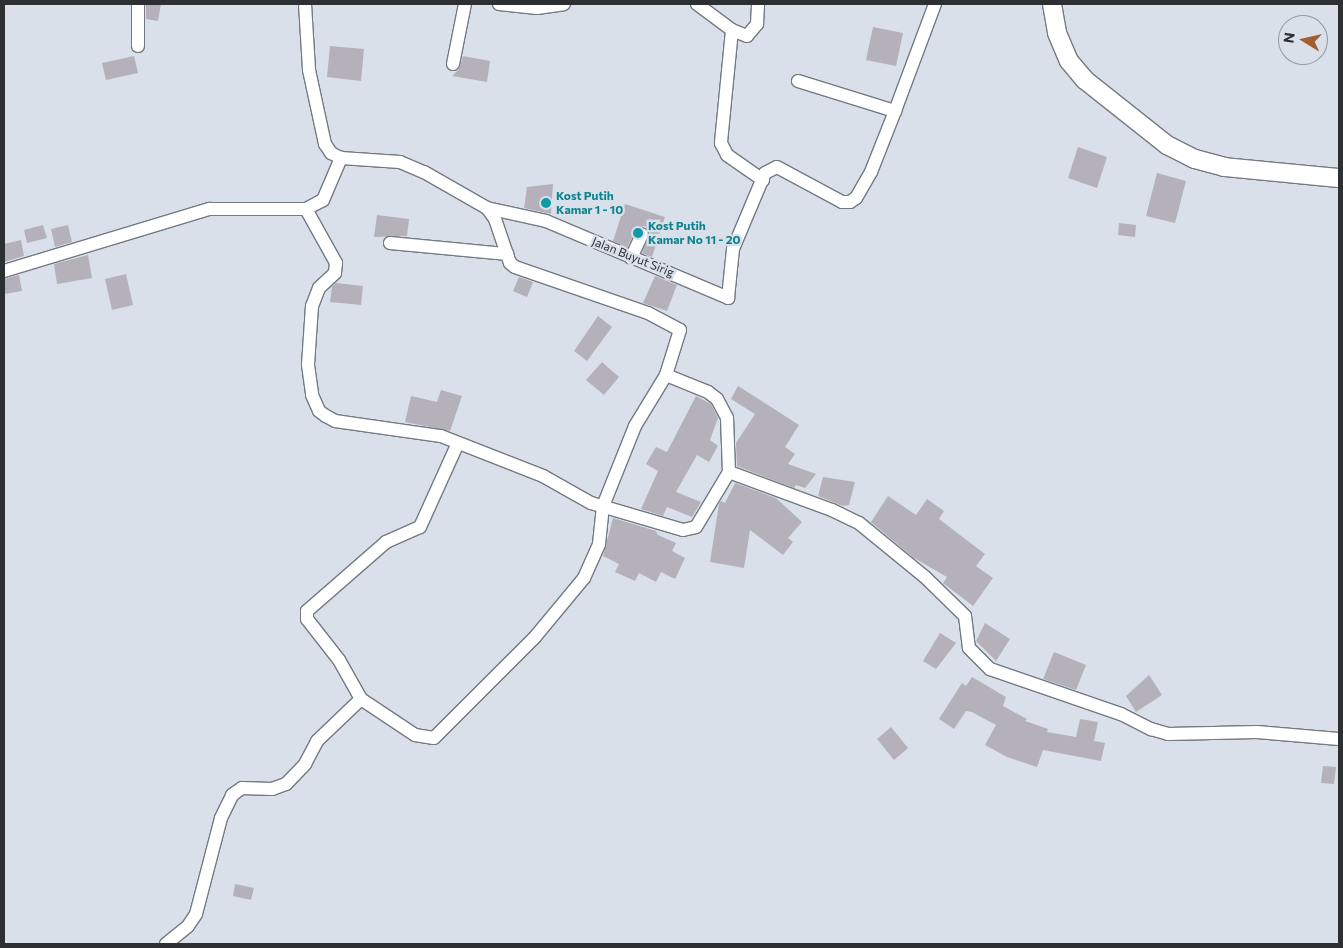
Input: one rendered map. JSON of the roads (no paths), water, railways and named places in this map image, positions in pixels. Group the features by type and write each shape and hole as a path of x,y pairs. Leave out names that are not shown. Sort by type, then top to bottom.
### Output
{"street":[{"path":"138,4 138,46"},
{"path":"4,271 210,208 306,209 323,200 341,158 331,153 325,144 309,70 304,4"},
{"path":"453,64 465,4"},
{"path":"498,4 550,8 564,4"},
{"path":"697,4 741,35 752,33 757,24 758,4"},
{"path":"732,30 721,143 727,155 763,180 765,173 777,167 842,202 856,198 884,143 935,4"},
{"path":"1052,4 1057,33 1069,61 1085,80 1167,145 1194,159 1224,167 1339,178"},
{"path":"798,81 895,111"},
{"name":"Jalan Buyut Sirig","path":"341,158 400,162 486,208 546,221 728,298 734,249 763,180"},
{"path":"458,443 420,526 386,542 307,611 307,619 339,660 361,699 415,735 434,738 535,637 584,578 599,544 603,506 635,426 666,375 680,330 648,313 515,267 507,254 495,219 486,208"},
{"path":"306,209 336,263 335,273 319,288 312,306 308,365 312,395 319,411 335,421 441,436 543,476 603,506 691,529 699,523 728,472 727,418 722,407 708,392 666,375"},
{"path":"631,258 642,234"},
{"path":"390,244 507,254"},
{"path":"728,472 832,510 859,523 925,578 965,616 969,648 990,669 1122,714 1150,729 1168,734 1184,736 1257,732 1339,740"},
{"path":"166,944 188,926 196,914 220,818 232,795 242,788 272,789 286,784 305,764 317,741 361,699"}],"place":[{"name":"Kost Putih Kamar 1 - 10","path":"546,203"},
{"name":"Kost Putih Kamar No 11 - 20","path":"638,233"}]}
